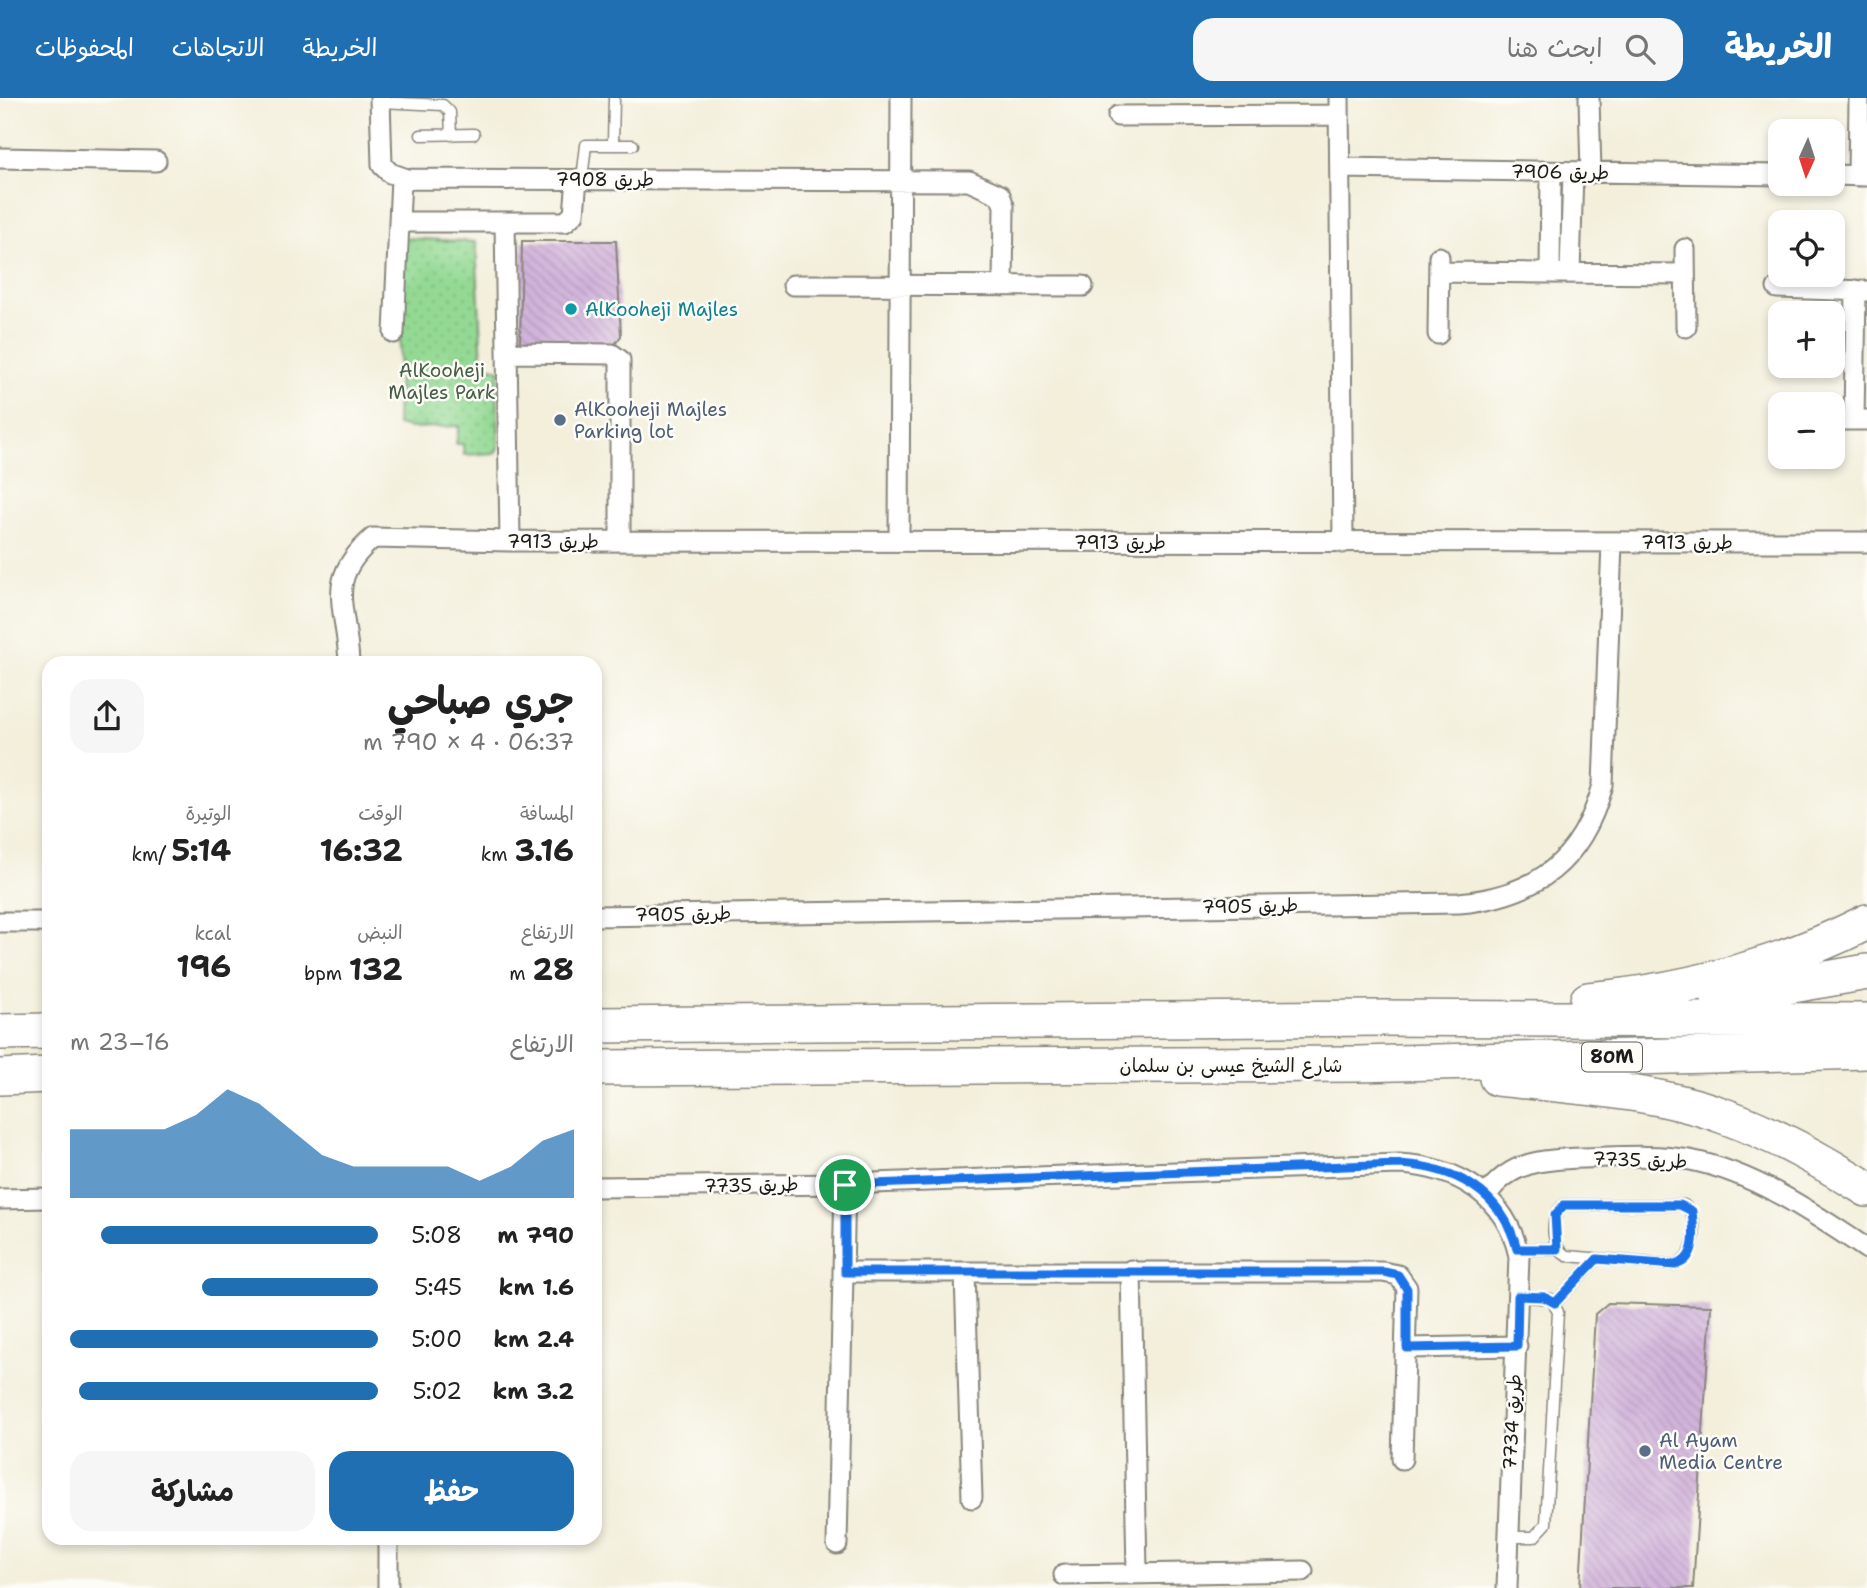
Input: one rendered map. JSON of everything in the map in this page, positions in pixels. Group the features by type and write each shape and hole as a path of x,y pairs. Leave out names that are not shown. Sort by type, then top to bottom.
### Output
{"highway":[{"path":"602,1025 1382,1018 1633,996 1743,973 1867,922"},
{"path":"1570,1019 1697,1002 1867,972"},
{"path":"1628,1020 1867,1000"},
{"name":"80M","path":"1382,1018 1867,1021"},
{"path":"0,1032 42,1031"},
{"name":"شارع الشيخ عيسى بن سلمان","path":"602,1068 1358,1064 1867,1051"},
{"path":"1764,1053 1867,1066"},
{"path":"1358,1064 1582,1087 1666,1101 1724,1115 1813,1155 1867,1189"},
{"path":"0,1077 42,1075"}],"street":[{"path":"899,541 901,98"},
{"path":"1570,273 1590,98"},
{"path":"1858,98 1862,176"},
{"path":"380,100 382,165 401,178 394,333"},
{"path":"1118,116 1339,106 1343,543"},
{"path":"0,158 156,161"},
{"name":"طريق 7906","path":"1339,168 1768,175"},
{"path":"1550,273 1552,172"},
{"name":"طريق 7908","path":"401,178 969,181 1000,195 1004,206 1003,286"},
{"path":"401,222 565,222 572,218 579,179"},
{"path":"505,222 510,541"},
{"path":"1685,249 1686,327"},
{"path":"1438,334 1439,264 1550,273 1685,274"},
{"path":"793,285 1083,286"},
{"path":"1777,288 1862,290 1860,420"},
{"path":"507,354 608,354 620,360 620,541"},
{"name":"طريق 7913","path":"348,656 341,582 349,561 373,538 510,541 1867,542"},
{"name":"طريق 7905","path":"602,916 1459,902 1488,900 1516,892 1541,879 1564,861 1582,838 1600,794 1605,756 1612,542"},
{"path":"0,922 42,922"},
{"name":"طريق 7735","path":"1487,1195 1507,1175 1526,1164 1547,1159 1682,1159 1726,1171 1778,1195 1867,1249"},
{"name":"طريق 7735","path":"602,1187 845,1185 1399,1164 1446,1172 1487,1195 1508,1223 1518,1252"},
{"path":"837,1544 845,1185"},
{"path":"0,1199 42,1198"},
{"name":"طريق 7734","path":"1507,1588 1506,1537 1517,1346 1518,1252"},
{"path":"845,1272 965,1274 1131,1270 1384,1272 1398,1275 1407,1289 1402,1460"},
{"path":"1131,1270 1137,1572"},
{"path":"965,1274 972,1498"},
{"path":"1407,1348 1517,1346"},
{"path":"387,1588 388,1545"},
{"path":"1064,1575 1303,1571"}],"lane":[{"path":"613,145 614,98"},
{"path":"380,100 443,105 450,112 451,135"},
{"path":"421,135 474,134"},
{"path":"579,179 584,146 633,145"},
{"path":"1518,1252 1557,1249 1567,1256 1681,1264 1692,1252 1692,1211 1680,1205 1564,1205 1555,1215 1557,1249"},
{"path":"1555,1303 1597,1259"},
{"path":"1506,1537 1534,1537 1546,1524 1558,1312 1555,1303 1544,1297 1518,1296"}],"green space":[{"name":"AlKooheji Majles Park","path":"404,238 476,242 482,364 500,370 497,387 499,446 495,453 464,455 463,444 456,444 459,426 411,428 397,425"}],"building":[{"name":"AlKooheji Majles","path":"522,241 616,241 621,336 615,344 520,346"},
{"name":"Al Ayam Media Centre","path":"1608,1303 1711,1306 1693,1588 1580,1588 1595,1314"}],"place":[{"name":"AlKooheji Majles","path":"571,309"},
{"name":"AlKooheji Majles Parking lot","path":"560,420"},
{"name":"Al Ayam Media Centre","path":"1645,1451"}],"route":[{"path":"1415,1165 1431,1167 1461,1178 1487,1195 1508,1223 1517,1249 1557,1249 1555,1215 1564,1205 1684,1205 1692,1211 1692,1252 1686,1261 1675,1265 1597,1259 1555,1303 1544,1297 1518,1296 1517,1346 1407,1348 1407,1289 1398,1275 1384,1272 845,1272 845,1185 1415,1165"}]}
